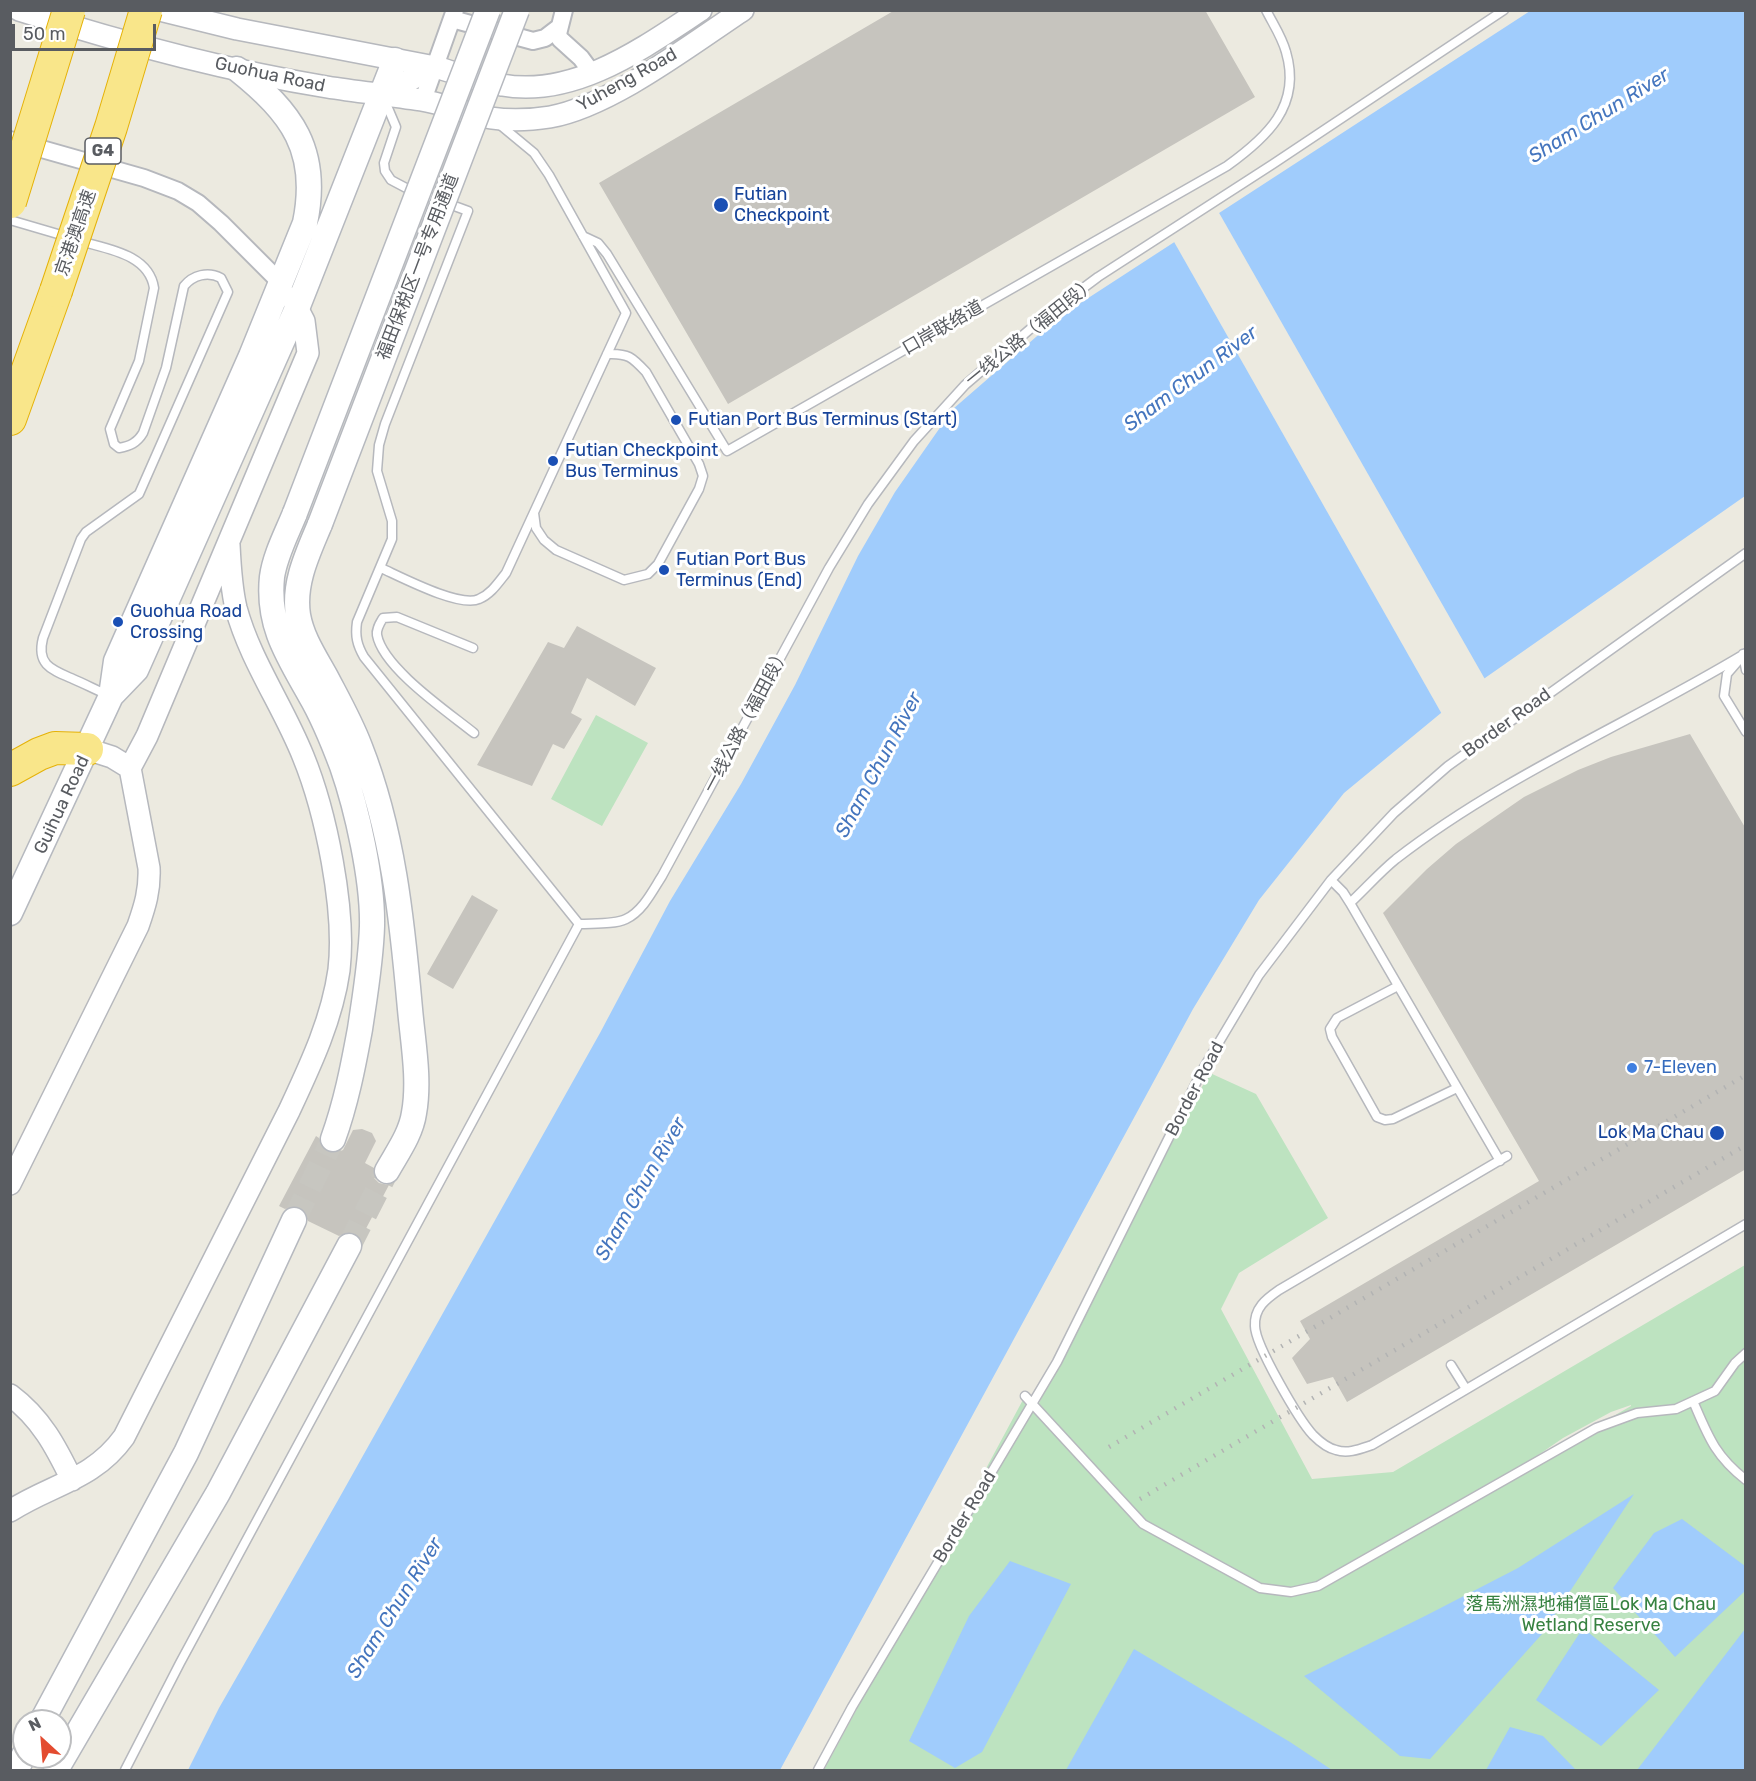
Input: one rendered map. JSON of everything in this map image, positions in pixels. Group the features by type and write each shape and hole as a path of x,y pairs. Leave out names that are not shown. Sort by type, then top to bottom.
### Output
{"highway":[{"path":"10,202 69,10"},
{"name":"京港澳高速","path":"10,419 111,127 146,10"},
{"path":"10,770 55,748 87,749"}],"main road":[{"name":"福田保税区一号专用通道","path":"333,1139 349,1089 368,978 372,924 370,894 364,854 342,766 311,697 282,645 275,623 272,576 488,10"},
{"name":"福田保税区一号专用通道","path":"387,1171 408,1133 414,1114 414,1053 403,924 392,858 372,781 349,722 303,634 298,615 297,597 303,566 517,10"},
{"path":"111,696 136,670 298,306 395,60"},
{"path":"111,696 116,661 251,356 304,223 309,202 309,167 299,136 267,96 237,69"},
{"name":"Guihua Road","path":"10,913 111,696"},
{"path":"48,1709 186,1453 294,1220"},
{"path":"56,1770 218,1493 349,1246"}],"street":[{"name":"Guohua Road","path":"19,10 129,44 237,69 327,87 383,94"},
{"path":"160,10 237,29 435,67"},
{"path":"564,10 558,28 560,39 581,58 591,73"},
{"name":"Yuheng Road","path":"435,67 503,86 548,86 566,83 660,38 701,10"},
{"name":"Yuheng Road","path":"383,94 423,100 491,118 526,120 551,117 591,103 640,77 743,10"},
{"path":"423,100 454,15 533,41 545,38 558,28"},
{"path":"383,94 435,67"},
{"path":"10,140 144,178 178,191 198,203 281,283 298,306 307,336 308,353 229,545 147,736 130,768 150,884 138,926 10,1184"},
{"path":"10,1511 95,1467 112,1453 135,1417 312,1061 332,1005 339,970 339,910 325,827 304,757 253,653 237,608 231,580 229,545"},
{"path":"87,749 112,758 130,768"},
{"path":"10,1395 37,1418 50,1437 72,1480"}],"lane":[{"name":"口岸联络道","path":"583,236 598,243 607,254 727,451 1227,166 1255,145 1276,122 1282,110 1290,80 1286,52 1281,37 1266,10"},
{"name":"一线公路（福田段）","path":"579,924 626,919 641,907 662,876 829,568 868,504 914,441 965,385 1043,318 1098,276 1273,164 1504,10"},
{"path":"125,1770 185,1652 579,924 364,657 357,645 355,634 357,622 392,539 392,521 377,471 379,445 385,424 468,211 408,189 391,180 385,171 384,163 396,127 383,94"},
{"path":"381,568 458,601 478,600 493,590 506,573 626,314 549,175 534,153 491,118"},
{"path":"10,220 126,255 146,267 153,281 154,288 139,361 110,429 111,437 119,448 131,446 140,439 166,368 184,286 189,281 209,274 221,278 228,292 140,494 86,532 81,539 40,648 41,655 51,670 111,696"},
{"path":"534,512 536,528 544,540 556,550 624,580 648,574 658,564 699,489 703,476 699,464 646,372 635,359 623,353 607,354"},
{"name":"Border Road","path":"818,1770 852,1707 1057,1362 1203,1069 1259,975 1331,880 1394,813 1448,766 1746,553"},
{"path":"473,648 397,617 383,618 377,634 398,670 474,733"},
{"path":"1350,903 1395,860 1485,797 1744,654"},
{"path":"1744,654 1746,670"},
{"path":"1744,654 1727,674 1724,696 1746,732"},
{"path":"1331,880 1350,903 1457,1088 1503,1158 1280,1290 1261,1305 1256,1315 1255,1331 1260,1348 1304,1424 1323,1444 1335,1450 1358,1450 1372,1445 1746,1224"},
{"path":"1398,986 1337,1018 1330,1029 1377,1117 1385,1120 1394,1119 1457,1088"},
{"path":"1025,1396 1143,1524 1260,1588 1291,1592 1318,1586 1596,1428 1637,1413 1676,1409 1715,1391 1746,1353"},
{"path":"1452,1365 1466,1389"},
{"path":"1693,1401 1713,1448 1730,1468 1746,1480"}],"green space":[{"path":"596,715 648,743 602,826 551,799"},
{"name":"落馬洲濕地補償區Lok Ma Chau Wetland Reserve","path":"1210,1073 1256,1094 1328,1218 1239,1273 1221,1309 1312,1479 1393,1472 1745,1265 1745,1770 824,1770 1025,1396 1037,1408 1098,1267","holes":["1631,1406 1502,1480 1563,1438 1611,1412"]}],"water":[{"name":"Sham Chun River","path":"1530,11 1745,11 1745,496 1475,685 1344,793 1259,900 1193,1009 780,1770 188,1770 219,1708 600,1033 670,901 741,784 795,685 858,556 895,492 953,409 1059,317"},
{"path":"1634,1494 1542,1634 1430,1759 1400,1756 1304,1676 1518,1568"},
{"path":"1682,1519 1745,1566 1745,1591 1675,1657 1613,1588 1654,1533"},
{"path":"1010,1561 1071,1584 982,1752 955,1768 909,1741 969,1616"},
{"path":"1583,1628 1659,1690 1601,1746 1536,1700"},
{"path":"1745,1629 1745,1770 1637,1770"},
{"path":"1134,1649 1290,1742 1332,1770 1066,1770"},
{"path":"1510,1727 1543,1736 1576,1770 1486,1770"}],"pier":[{"path":"1218,211 1486,681 1443,716 1173,240"}],"building":[{"name":"Futian Checkpoint","path":"895,10 1205,10 1255,97 728,404 599,183"},
{"path":"577,626 656,668 635,706 587,678 571,713 582,719 564,749 553,744 532,786 477,765 548,642 564,648"},
{"path":"1690,734 1746,829 1746,1169 1347,1402 1333,1377 1307,1384 1292,1358 1310,1339 1300,1321 1539,1181 1383,913 1456,844 1524,797 1578,770 1611,757"},
{"path":"472,895 498,910 453,989 427,974"},
{"path":"362,1129 372,1133 376,1141 365,1163 374,1168 374,1178 379,1183 389,1185 361,1238 349,1232 339,1236 308,1221 306,1212 299,1207 292,1206 285,1209 279,1206 316,1136 323,1149 335,1153 343,1150 353,1130"}],"tunnel":[{"path":"294,1220 333,1139"},
{"path":"349,1246 387,1171"}],"railway":[{"path":"1109,1447 1746,1075"},
{"path":"1140,1499 1746,1145"}],"place":[{"name":"Futian Checkpoint","path":"721,205"},
{"name":"Futian Port Bus Terminus (Start)","path":"676,420"},
{"name":"Futian Checkpoint Bus Terminus","path":"553,461"},
{"name":"Futian Port Bus Terminus (End)","path":"664,570"},
{"name":"Guohua Road Crossing","path":"118,622"},
{"name":"7-Eleven","path":"1632,1068"},
{"name":"Lok Ma Chau","path":"1717,1133"}]}
